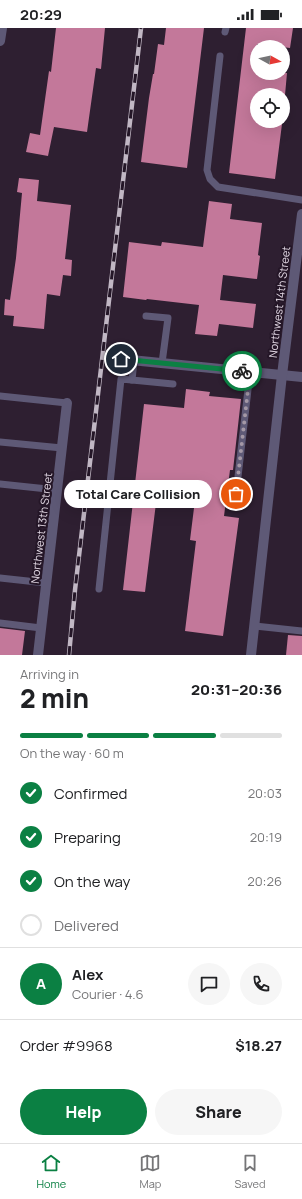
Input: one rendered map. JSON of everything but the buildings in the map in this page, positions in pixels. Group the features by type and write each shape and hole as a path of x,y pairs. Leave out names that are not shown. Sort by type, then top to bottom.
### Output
{"street":[{"path":"0,41 2,28"},
{"name":"Northwest 14th Street","path":"251,655 282,375 302,214"},
{"path":"121,359 302,377"},
{"name":"Northwest 13th Street","path":"38,655 67,403"}],"lane":[{"path":"220,56 207,170 210,179 218,187 302,200"},
{"path":"146,316 168,318 162,363"},
{"path":"132,380 134,361"},
{"path":"236,494 250,372"},
{"path":"99,589 121,379 173,384"},
{"path":"0,396 67,403"},
{"path":"0,442 62,448"},
{"path":"0,484 57,490"},
{"path":"0,578 46,584"},
{"path":"0,623 41,628"},
{"path":"255,626 302,631"}],"railway":[{"path":"69,655 75,590 141,28"}],"way so far":[{"path":"236,494 250,372 242,371"}],"place":[{"name":"Total Care Collision","path":"236,494"}],"route":[{"path":"121,359 242,371"}]}
